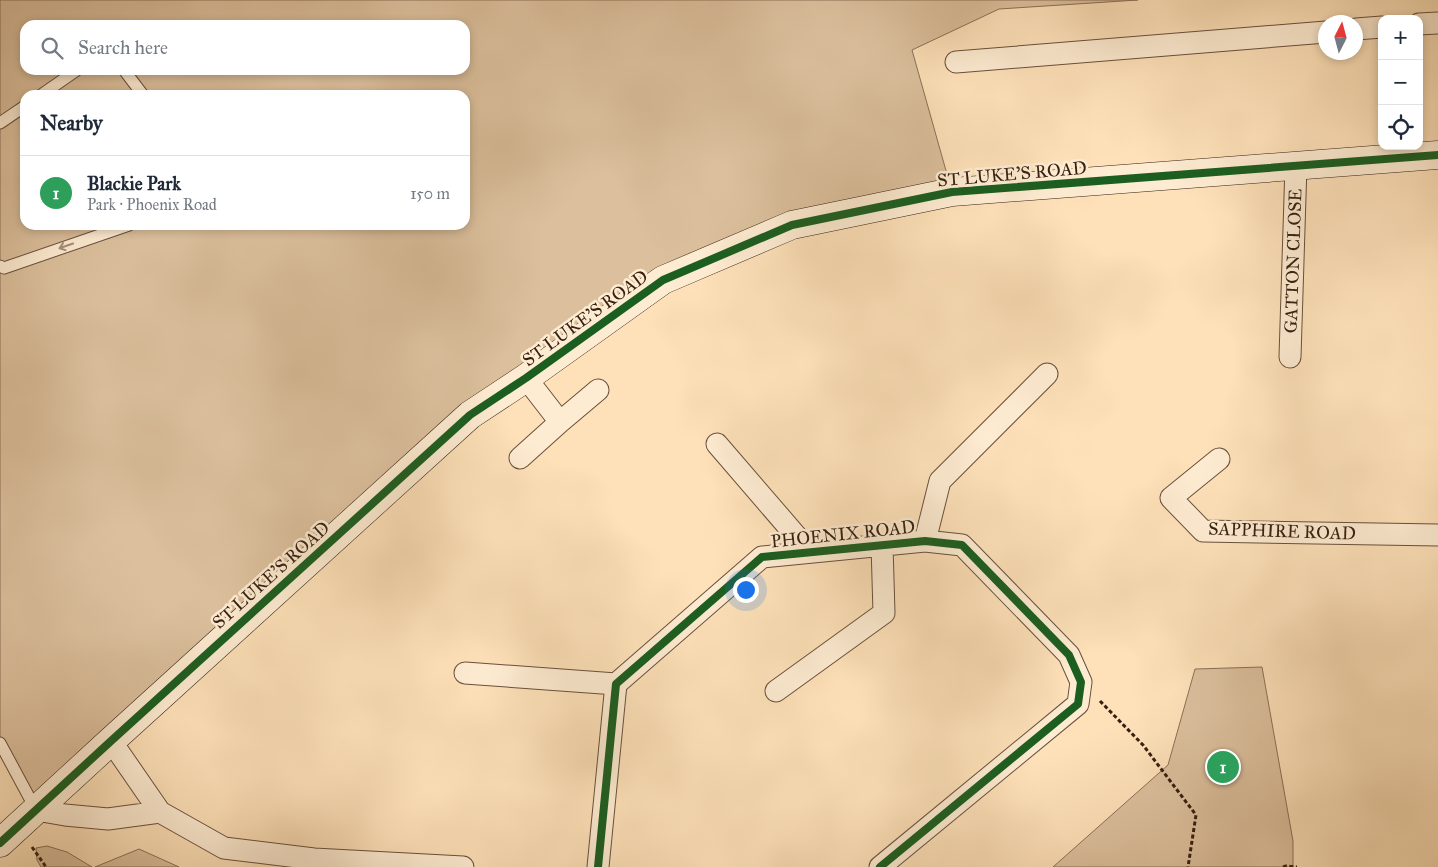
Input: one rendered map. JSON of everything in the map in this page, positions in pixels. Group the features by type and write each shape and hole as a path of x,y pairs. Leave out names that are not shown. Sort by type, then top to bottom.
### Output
{"street":[{"path":"1423,24 1438,22"},
{"path":"1363,28 1378,27"},
{"path":"956,62 1318,33"},
{"name":"ST LUKE'S ROAD","path":"0,843 470,415 526,378 663,280 792,225 952,192 1438,155"},
{"name":"GATTON CLOSE","path":"1290,357 1296,165"},
{"path":"925,541 940,481 1047,374"},
{"path":"526,378 560,422"},
{"path":"520,458 598,390"},
{"path":"717,444 810,552"},
{"name":"SAPPHIRE ROAD","path":"1219,459 1171,498 1203,532 1438,535"},
{"name":"PHOENIX ROAD","path":"616,684 762,557 925,541 962,545 1069,656 1081,682"},
{"path":"776,691 884,613 882,545"},
{"path":"465,672 616,684 598,867"},
{"path":"880,867 1078,704 1081,682"},
{"path":"110,741 160,812 224,848 314,859 463,867"},
{"path":"36,810 108,819 160,812"}],"lane":[{"path":"48,90 70,75"},
{"path":"128,75 139,90"},
{"path":"0,123 20,109"},
{"path":"0,266 4,268 114,230"},
{"path":"0,743 36,810"}],"path":[{"path":"1081,682 1143,745 1196,815 1188,867"},
{"path":"1283,867 1297,867"}],"shaded area":[{"path":"0,0 1138,0 999,9 912,50 952,192 792,225 663,280 526,378 36,810 0,743"},
{"path":"1262,667 1293,841 1293,867 1053,867 1168,765 1195,669"},
{"path":"47,846 67,852 92,867 41,867 37,860 36,848"},
{"path":"139,849 179,867 95,867"}],"cycle path":[{"path":"0,843 470,415 526,378 663,280 792,225 952,192 1438,155"},
{"path":"598,867 616,684 762,557 925,541 962,545 1069,655 1081,682 1078,704 880,867"}],"place":[{"name":"Blackie Park","path":"1223,767"}]}
